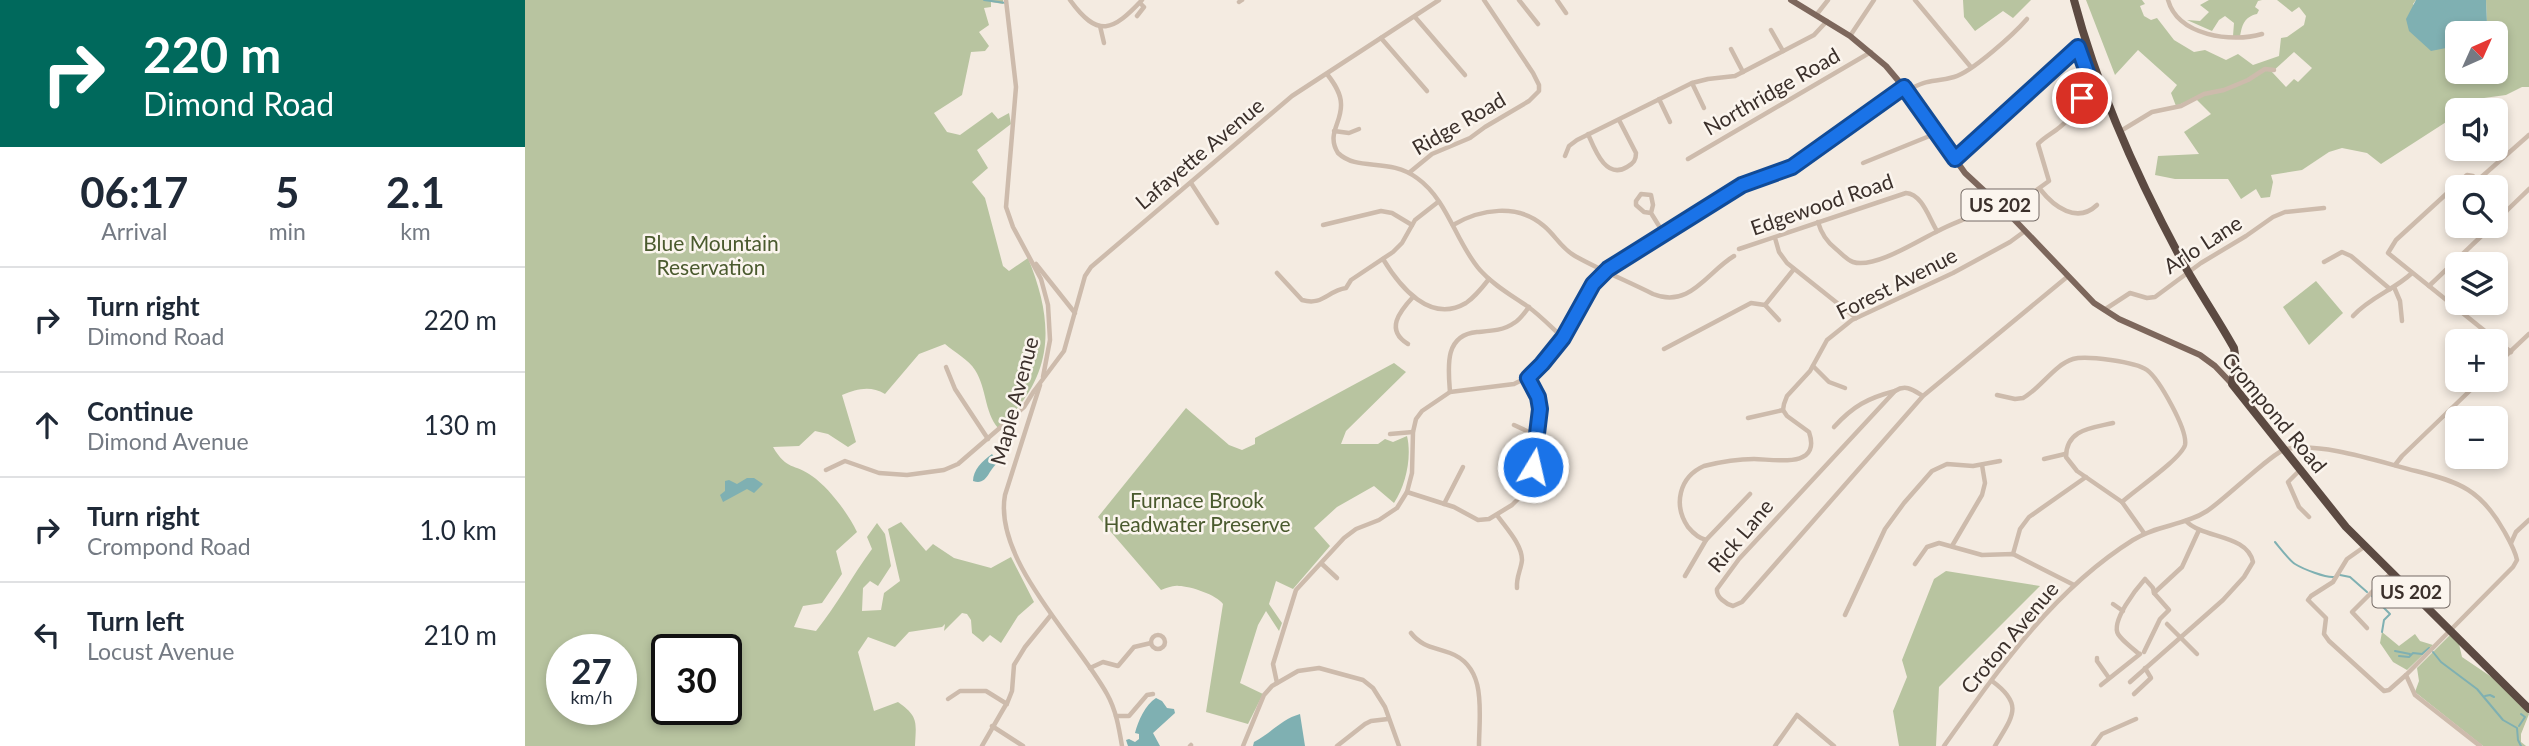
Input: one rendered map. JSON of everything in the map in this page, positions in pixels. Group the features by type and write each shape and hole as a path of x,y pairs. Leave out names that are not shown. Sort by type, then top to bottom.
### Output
{"highway":[{"path":"2074,0 2082,43 2119,132 2188,272 2234,348 2236,361 2232,384"},
{"name":"Crompond Road","path":"2232,384 2364,547 2529,709"}],"main road":[{"name":"Crompond Road","path":"1791,0 1817,14 1871,52 1906,89 1968,176 2103,310 2200,355 2232,384"}],"street":[{"name":"Maple Avenue","path":"1006,0 1016,87 1006,206 1013,227 1044,288 1050,340 1041,382 1005,495 1003,511 1007,532 1023,569 1051,615 1107,694 1116,716 1122,746"},
{"path":"1070,0 1083,18 1100,26 1121,22 1141,1 1144,7 1137,16"},
{"name":"Lafayette Avenue","path":"826,470 845,461 879,473 911,475 944,470 958,464 1020,412 1064,351 1089,269 1279,107 1439,0"},
{"name":"Ridge Road","path":"1410,172 1427,157 1470,138 1529,101 1539,91 1533,74 1483,0"},
{"path":"1519,0 1538,24"},
{"path":"1557,0 1566,13"},
{"path":"1817,14 1828,0"},
{"path":"1850,36 1874,0"},
{"path":"1915,0 1971,67"},
{"path":"2168,0 2176,14 2200,32 2242,39 2262,34"},
{"path":"1415,17 1465,75"},
{"path":"1277,683 1273,664 1296,590 1344,538 1397,508 1408,492 1412,474 1413,432 1416,419 1422,411 1450,392 1505,386 1528,378 1563,338 1593,284 1606,271 1742,185 1792,167 1906,89 1921,82 1956,77 2027,19"},
{"path":"1565,156 1573,142 1588,134 1692,83 1730,78 1743,72 1814,35 1827,21"},
{"path":"1100,26 1104,43"},
{"path":"1771,30 1783,51"},
{"path":"1381,38 1427,91"},
{"path":"1955,159 2082,43"},
{"path":"2006,212 2040,189 2049,179 2038,146 2039,142 2065,123 2086,90 2087,70 2082,43"},
{"path":"1731,49 1743,72"},
{"name":"Northridge Road","path":"1688,159 1871,52"},
{"path":"2119,132 2152,112 2176,108 2204,94 2230,88 2265,69 2274,70"},
{"path":"1327,74 1338,91 1341,102 1333,144 1338,153 1353,162 1390,164 1410,172 1420,180 1438,202 1471,256 1489,279 1529,307 1563,338"},
{"path":"1692,83 1704,108"},
{"path":"1659,99 1670,122"},
{"path":"1588,134 1604,164 1616,170 1625,169 1636,158 1619,120"},
{"path":"1334,131 1349,132 1359,129"},
{"path":"1863,163 1937,133"},
{"path":"2484,175 2529,135"},
{"path":"1191,183 1217,223"},
{"path":"2040,189 2052,202 2071,213 2089,212 2097,205"},
{"path":"2508,211 2529,189"},
{"name":"Edgewood Road","path":"1739,249 1910,192 1919,198 1937,231"},
{"path":"1651,213 1644,212 1636,205 1641,194 1651,195 1651,213 1664,233"},
{"path":"2445,195 2396,240 2388,253 2511,352"},
{"path":"1818,222 1831,245 1851,261 1860,263 1905,249 1937,231 1973,217 1994,200"},
{"path":"1277,274 1301,300 1318,302 1339,289 1346,288 1352,280 1383,259 1402,243 1412,225 1438,202"},
{"name":"Arlo Lane","path":"2103,310 2130,293 2147,299 2153,298 2188,272 2277,215 2324,208"},
{"path":"1323,225 1381,211 1392,213 1412,225"},
{"path":"1453,225 1479,212 1519,212 1546,227 1567,251 1661,297 1675,298 1689,293 1734,256"},
{"name":"Forest Avenue","path":"1783,410 1787,396 1813,366 1827,340 1856,318 1953,273 2025,231"},
{"path":"1775,237 1779,252 1794,269 1856,318"},
{"path":"2429,286 2479,238"},
{"path":"2325,262 2342,252 2351,256 2392,288 2400,300 2402,321"},
{"path":"1383,259 1413,297 1437,309 1454,308 1470,300 1489,279"},
{"path":"1034,264 1075,313"},
{"path":"1765,305 1794,269"},
{"path":"2353,316 2372,298 2392,288 2412,273"},
{"name":"Rick Lane","path":"1895,391 1739,559 1717,589 1721,599 1733,606 1742,602 1923,396 2067,277"},
{"path":"1408,344 1398,335 1395,323 1413,297"},
{"path":"1664,349 1747,304 1765,305 1779,320"},
{"path":"1450,392 1448,356 1460,338 1468,333 1496,330 1513,324 1529,307"},
{"path":"2508,355 2529,334"},
{"path":"1997,395 2022,398 2063,364 2077,358 2128,363 2148,370 2184,431 2185,445 2171,463 2122,502"},
{"path":"1813,366 1829,382 1845,388"},
{"path":"946,367 955,389 988,439"},
{"path":"1408,492 1444,504 1478,520 1497,515 1520,497 1535,473 1533,467 1538,433 1539,402 1528,378"},
{"path":"1835,427 1863,400 1907,388 1923,396"},
{"path":"2395,465 2469,392"},
{"path":"1706,540 1697,537 1689,528 1679,509 1679,495 1697,469 1712,464 1753,459 1790,461 1803,456 1812,443 1809,432 1790,419 1783,410 1748,418"},
{"path":"2113,423 2075,434 2067,444 2065,454 2072,466 2122,502 2144,533"},
{"path":"1514,425 1538,433"},
{"path":"1390,434 1413,432"},
{"path":"2283,449 2338,453 2448,478 2467,488 2490,507 2511,543 2516,564 2406,675 2389,690 2384,691 2323,634 2326,618 2308,600 2333,582 2347,559 2364,547"},
{"name":"Croton Avenue","path":"1944,746 2045,614 2074,585 2106,558 2144,533 2186,521 2210,509 2283,449"},
{"path":"2044,459 2065,454"},
{"path":"1845,615 1885,529 1934,470 1947,464 1982,465 2000,461"},
{"path":"1952,546 1982,495 1985,483 1982,465"},
{"path":"1444,504 1463,467"},
{"path":"2300,470 2288,482 2299,506 2309,517"},
{"path":"2013,554 2020,529 2029,517 2086,477"},
{"path":"1685,576 1706,540 1750,494"},
{"path":"1497,515 1521,552 1522,562 1516,580 1517,587"},
{"path":"2511,543 2516,532 2529,520"},
{"path":"2130,682 2223,600 2244,578 2253,562 2250,553 2240,545 2199,530 2186,521"},
{"path":"2154,593 2182,567 2199,530"},
{"path":"2504,532 2516,532"},
{"path":"1915,564 1920,555 1934,543 1982,555 2013,554 2074,585"},
{"path":"1322,564 1337,578"},
{"path":"2367,628 2353,615 2353,611 2391,573"},
{"path":"2101,685 2142,653 2160,619 2169,610 2145,579 2129,598 2117,625 2119,635 2142,653 2153,661"},
{"path":"2113,604 2123,611"},
{"path":"982,746 1007,704 1012,691 1014,665 1051,615"},
{"path":"2167,624 2197,654"},
{"path":"1411,633 1422,644 1454,655 1472,669 1479,691 1479,746"},
{"path":"1090,668 1100,663 1118,666 1134,647 1151,643"},
{"path":"2097,658 2109,678"},
{"path":"1243,746 1264,695 1277,683 1298,671 1319,668 1363,680 1381,700 1399,746"},
{"path":"2134,694 2151,678 2145,668"},
{"path":"2406,675 2415,695 2480,746"},
{"path":"1992,681 2006,692 2013,703 2011,719 1996,744 2003,746"},
{"path":"949,699 960,691 986,691 1007,704"},
{"path":"1116,716 1129,716 1147,695 1153,694"},
{"path":"1775,746 1797,715 1834,746"},
{"path":"1337,746 1364,724 1388,719"},
{"path":"2093,746 2102,734 2136,719"},
{"path":"992,726 1023,746"}],"green space":[{"name":"Blue Mountain Reservation","path":"525,0 1003,0 1003,4 991,2 991,7 984,8 989,25 979,32 989,46 985,51 971,52 962,95 934,113 947,132 960,135 992,112 998,119 1009,113 1011,124 977,150 988,168 972,182 985,198 1003,266 1009,271 1028,258 1037,282 1043,305 1045,349 1031,389 1017,409 998,428 990,414 975,370 945,344 919,354 885,394 863,389 842,395 856,442 848,447 828,434 815,431 799,446 773,447 782,460 806,472 825,487 857,532 836,551 842,574 822,603 803,606 794,627 816,631 872,549 867,537 877,523 885,534 891,566 878,586 870,581 863,588 862,611 881,610 884,593 900,581 888,529 901,522 926,551 933,544 954,558 991,568 1011,557 1034,602 1018,616 1001,643 990,635 983,642 972,633 971,620 967,614 962,613 944,631 945,624 942,627 909,632 895,647 868,637 858,652 874,711 898,702 905,707 915,721 915,746 525,746"},
{"path":"1963,0 2031,0 2013,18 2003,11 1975,31 1964,17"},
{"path":"2086,0 2142,0 2145,4 2140,6 2144,16 2151,20 2157,18 2174,40 2194,52 2205,50 2226,60 2238,54 2253,65 2279,56 2281,38 2304,25 2306,16 2299,7 2292,12 2277,0 2416,0 2413,4 2445,47 2445,84 2508,84 2508,21 2487,21 2486,0 2529,0 2529,87 2522,87 2506,95 2484,98 2445,98 2445,123 2381,164 2367,153 2342,148 2329,152 2302,170 2271,175 2273,182 2270,197 2261,198 2256,189 2241,199 2228,179 2175,179 2155,175 2158,156 2199,154 2184,132 2211,114 2195,98 2176,106 2171,93 2177,85 2138,50 2115,75","holes":["2294,52 2312,68 2298,82 2294,79 2286,87 2272,72"]},
{"path":"2209,0 2262,0 2258,1 2255,7 2259,10 2257,14 2244,22 2240,37 2233,36 2234,23 2225,16 2212,31 2187,20 2200,21 2209,12 2200,5"},
{"path":"2316,281 2343,313 2309,345 2283,307"},
{"name":"Furnace Brook Headwater Preserve","path":"1394,363 1406,372 1346,431 1341,444 1378,444 1385,439 1393,442 1407,436 1408,462 1398,496 1394,503 1374,486 1337,507 1314,528 1330,546 1293,589 1276,581 1269,604 1282,623 1279,631 1266,611 1258,625 1240,683 1263,694 1248,724 1206,712 1223,604 1209,594 1190,588 1175,586 1161,590 1098,517 1186,408 1229,445 1242,450 1255,444 1255,438"},
{"path":"1946,571 2040,586 1939,687 1936,746 1899,746 1893,711 1907,677 1902,660 1934,579"},
{"path":"2382,632 2399,646 2415,634 2420,641 2433,645 2407,670 2393,662 2380,643"},
{"path":"2450,635 2459,644 2462,657 2496,680 2529,714 2521,734 2521,742 2526,746 2483,746 2415,692 2419,681 2417,668"}],"water":[{"path":"2416,0 2486,0 2487,21 2445,21 2445,48 2431,51 2409,31 2406,19"},
{"path":"992,454 998,463 985,479 973,481 979,466"},
{"path":"747,478 754,478 763,484 754,493 747,489 723,502 720,495 725,491 725,481 737,484"},
{"path":"1156,698 1167,708 1174,709 1175,713 1153,733 1160,746 1128,746 1126,740 1135,742 1139,739 1139,734 1135,733 1138,723 1145,709"},
{"path":"1300,714 1305,746 1253,746 1254,742"}],"waterway":[{"path":"984,0 1006,3"},
{"path":"2275,542 2295,564 2315,573 2334,577"},
{"path":"2340,575 2350,577 2367,592"},
{"path":"2372,596 2390,614 2384,620 2382,632"},
{"path":"2399,656 2422,654 2429,648"},
{"path":"2395,651 2410,654"},
{"path":"2433,652 2441,662 2477,689 2503,720 2517,728 2521,746"},
{"path":"2485,696 2494,697"},
{"path":"2519,726 2525,717 2521,714"}],"route":[{"path":"1533,467 1540,409 1538,397 1528,378 1563,338 1598,278 1626,256 1742,185 1792,167 1904,87 1955,159 2078,47 2088,75 2082,98"}]}
